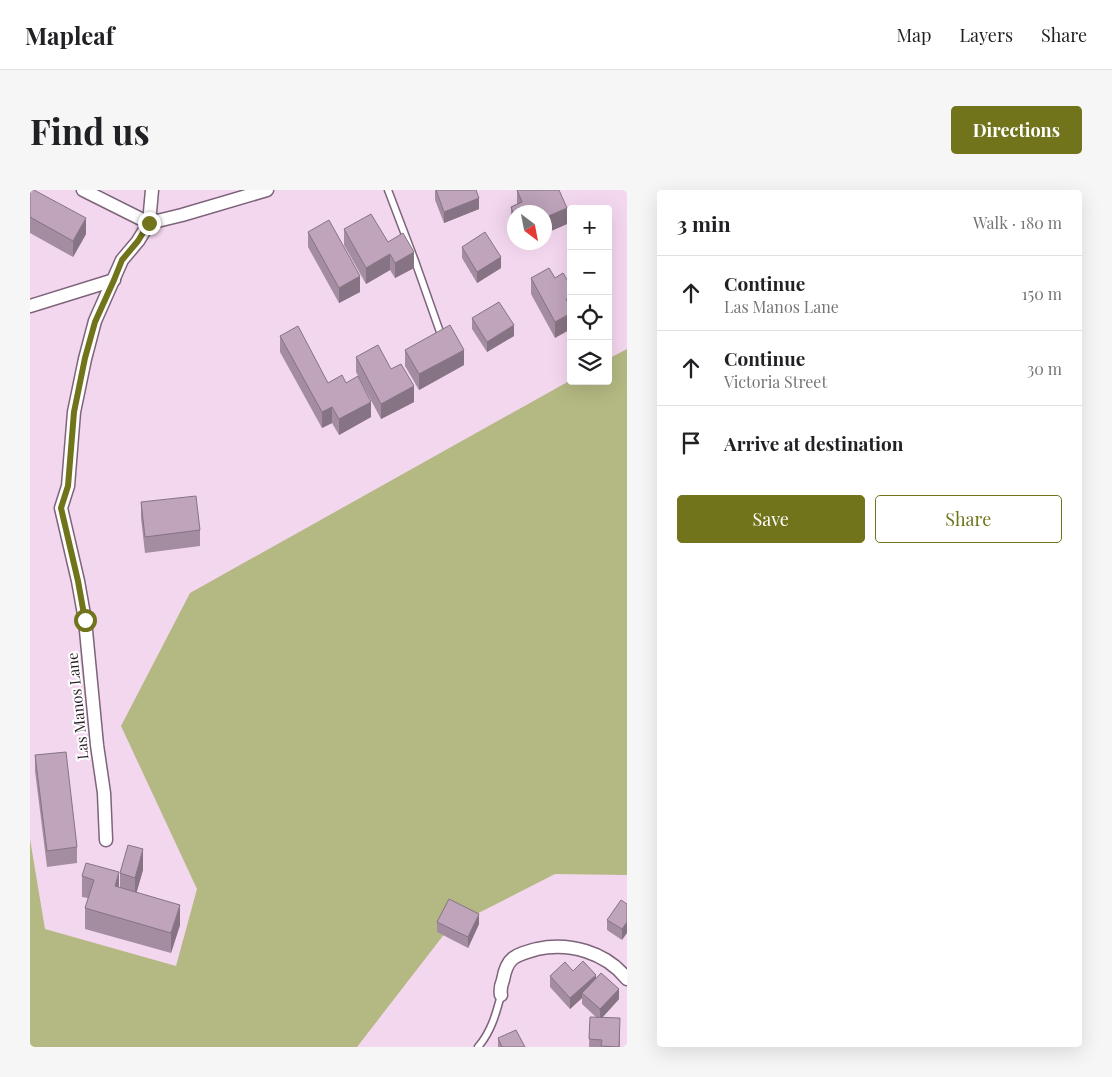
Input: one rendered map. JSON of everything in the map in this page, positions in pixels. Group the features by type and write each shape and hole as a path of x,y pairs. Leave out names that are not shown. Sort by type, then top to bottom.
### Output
{"street":[{"path":"83,190 149,223 267,190"},
{"path":"149,223 152,190"},
{"name":"Las Manos Lane","path":"106,840 104,793 97,745 85,620 61,508 68,486 74,412 85,358 95,322 122,260 138,241 149,223"},
{"path":"30,306 114,280"},
{"path":"501,995 500,990 505,968 510,961 517,955 547,947 577,948 594,954 611,963 627,979"}],"lane":[{"path":"388,190 440,332"},
{"path":"478,1047 486,1038 492,1025 501,995"}],"green space":[{"path":"627,349 627,875 555,874 449,928 357,1047 30,1047 30,839 45,929 176,966 197,889 121,726 190,593 567,382 567,385 612,385 612,357"}],"building":[{"path":"30,190 34,190 86,218 73,241 30,217"},
{"path":"436,190 476,190 479,198 444,212"},
{"path":"517,190 559,190 567,208 552,215 552,205 515,205 522,202"},
{"path":"371,214 388,242 403,233 414,252 395,263 390,254 366,268 344,229"},
{"path":"329,220 360,276 339,288 308,232"},
{"path":"485,232 501,257 477,272 462,247"},
{"path":"549,268 555,278 563,273 567,280 567,315 555,322 531,278"},
{"path":"499,302 514,325 487,342 472,318"},
{"path":"450,325 464,350 419,374 405,350"},
{"path":"298,326 328,383 342,375 346,383 358,376 371,402 339,419 332,407 322,412 280,336"},
{"path":"378,345 391,369 401,364 414,386 381,404 356,357"},
{"path":"196,496 200,530 145,537 141,502"},
{"path":"66,752 77,847 47,851 35,755"},
{"path":"128,845 143,849 135,878 120,873"},
{"path":"86,863 119,872 115,886 180,905 171,933 85,908 94,880 82,876"},
{"path":"449,899 479,914 468,937 437,922"},
{"path":"621,900 627,904 627,922 622,929 607,920"},
{"path":"583,961 596,975 570,998 550,976 565,962 573,971"},
{"path":"601,973 619,989 600,1009 582,993"},
{"path":"590,1017 620,1018 619,1047 601,1046 602,1040 589,1039"},
{"path":"516,1030 525,1047 502,1047 498,1038"}],"route":[{"path":"85,620 61,508 68,486 74,412 85,358 95,322 122,260 138,241 149,223"}]}
